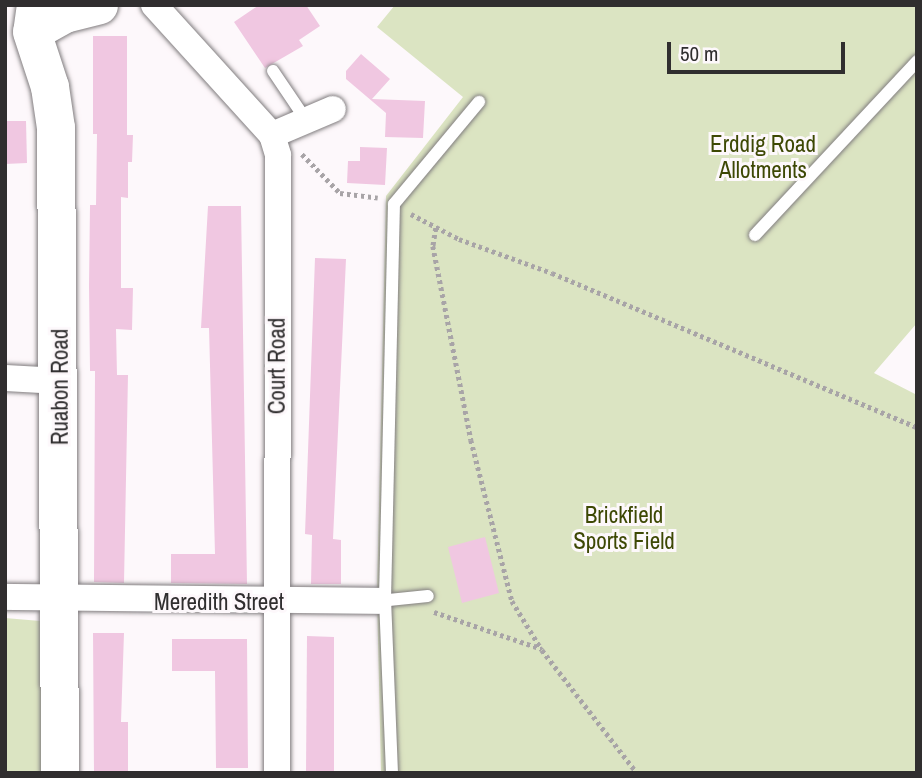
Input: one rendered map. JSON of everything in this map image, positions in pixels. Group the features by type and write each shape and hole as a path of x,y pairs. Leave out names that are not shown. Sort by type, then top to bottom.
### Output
{"main road":[{"path":"24,25 99,5"},
{"name":"Ruabon Road","path":"24,25 50,87 56,128 60,381 60,773"}],"street":[{"path":"154,5 272,135 333,109"},
{"name":"Court Road","path":"272,135 278,155 275,603 277,773"},
{"path":"5,378 60,381"},
{"name":"Meredith Street","path":"5,597 275,603 382,600"}],"lane":[{"path":"755,235 917,61"},
{"path":"273,71 306,120"},
{"path":"392,773 382,600 394,204 479,102"},
{"path":"382,600 428,596"}],"path":[{"path":"272,135 311,160 340,193 394,204 436,228 917,427"},
{"path":"436,228 433,246 471,440 506,585 518,614 542,650 637,773"},
{"path":"428,596 433,612 542,650"}],"green space":[{"name":"Brickfield Sports Field","path":"395,5 917,5 917,323 874,373 917,395 917,773 381,773 377,594 386,196 463,97 377,27"},
{"path":"5,618 52,622 50,773 5,773"}],"building":[{"path":"259,5 306,5 320,26 299,40 303,46 265,68 234,22"},
{"path":"93,36 127,36 127,135 133,135 132,162 128,162 128,198 121,197 121,288 133,288 132,330 116,329 117,375 128,375 124,583 94,582 95,371 90,371 89,286 90,205 96,205 97,134 93,134"},
{"path":"361,54 390,79 372,99 425,101 423,138 385,137 386,113 346,79 346,71"},
{"path":"5,121 26,121 27,163 5,164"},
{"path":"360,147 387,148 385,185 347,183 348,161 360,161"},
{"path":"208,206 241,206 247,584 171,583 171,554 215,554 209,328 201,328"},
{"path":"315,258 346,259 333,539 341,540 341,584 311,584 312,535 305,534"},
{"path":"485,537 499,593 462,603 448,547"},
{"path":"93,633 124,633 121,722 128,722 128,773 94,773"},
{"path":"307,636 334,637 334,773 306,773"},
{"path":"172,639 247,639 248,768 216,768 215,671 172,671"}],"park label":[{"name":"Erddig Road Allotments","path":"763,157"}]}
